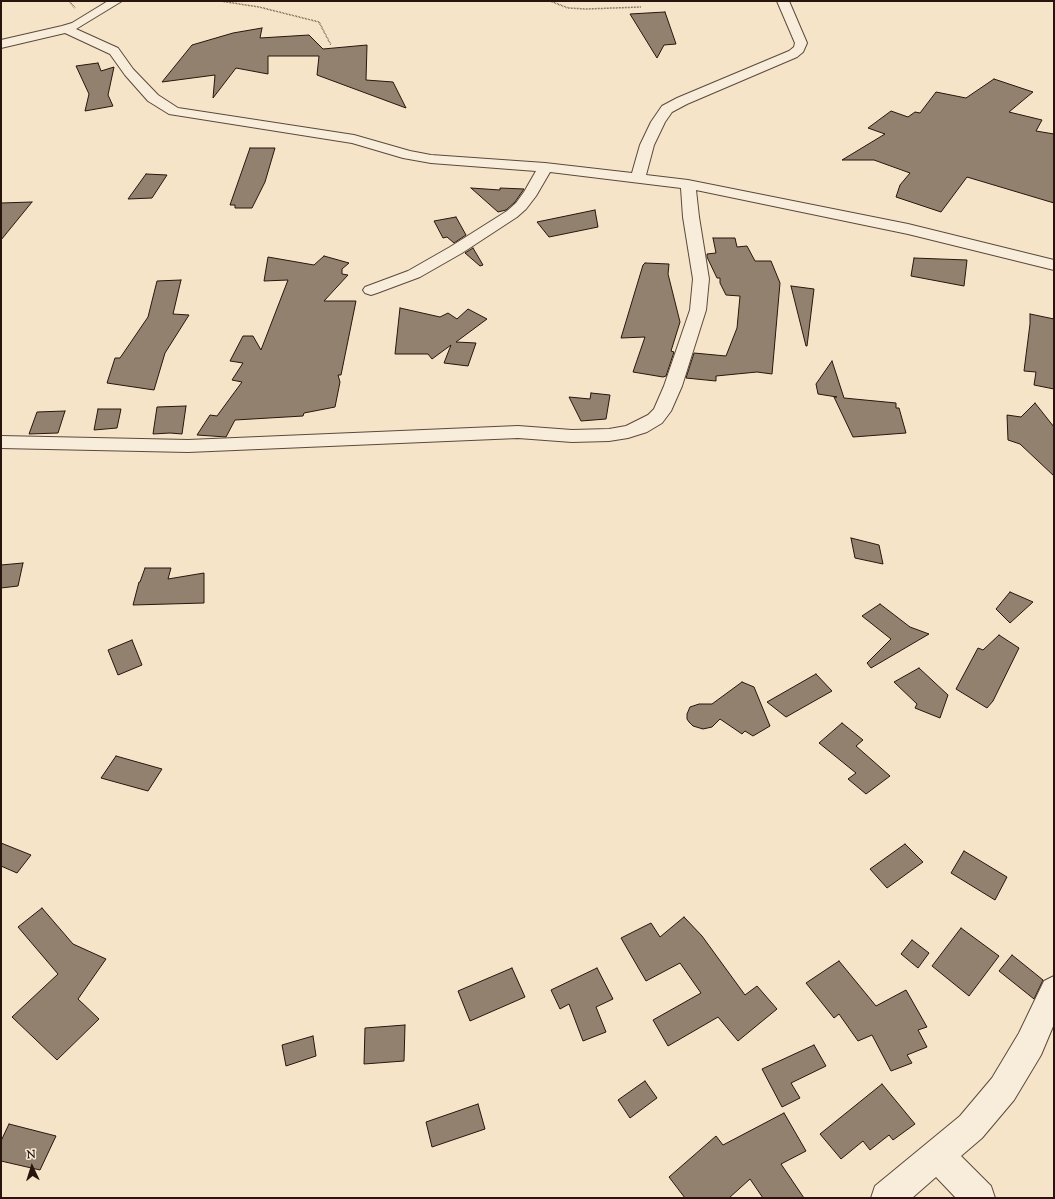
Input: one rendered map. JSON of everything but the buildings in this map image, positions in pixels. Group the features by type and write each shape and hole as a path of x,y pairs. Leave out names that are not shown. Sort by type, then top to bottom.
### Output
{"street":[{"path":"1,44 66,29 76,25 116,1"},
{"path":"638,177 647,145 658,122 667,109 682,101 793,54 799,49 801,43 783,1"},
{"path":"66,29 114,51 129,72 153,98 174,111 354,139 408,155 431,159 545,167 688,184 893,226 1054,265"},
{"path":"371,290 414,274 456,250 512,214 521,206 531,193 545,167"},
{"path":"1,442 188,446 518,432 572,436 609,435 628,432 640,428 655,419 662,410 673,386 698,310 701,280 690,217 688,184"},
{"path":"888,1198 971,1127 1003,1089 1030,1044 1054,991"},
{"path":"937,1155 979,1198"}],"path":[{"path":"220,1 240,6 259,7 319,22 331,45"},
{"path":"550,1 568,8 586,9 641,7"}]}
